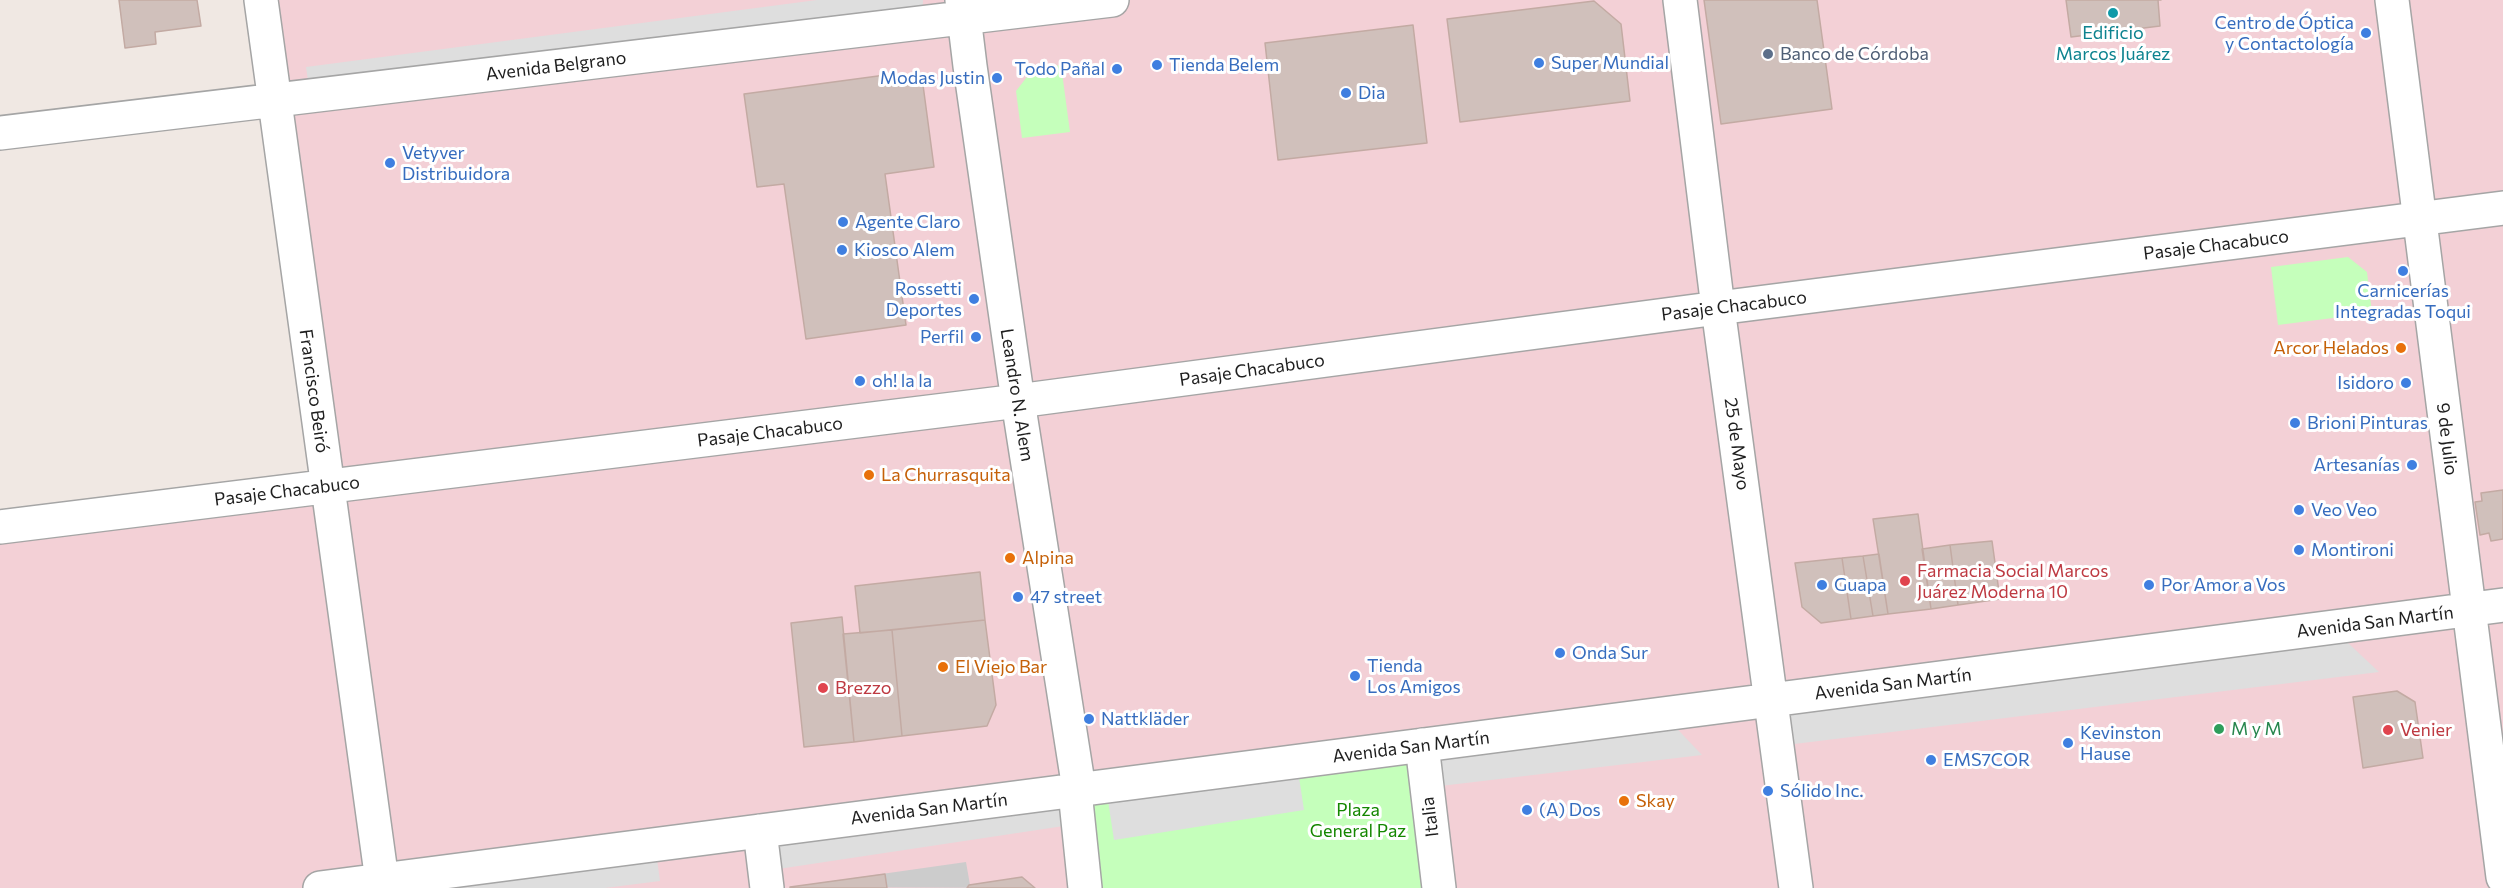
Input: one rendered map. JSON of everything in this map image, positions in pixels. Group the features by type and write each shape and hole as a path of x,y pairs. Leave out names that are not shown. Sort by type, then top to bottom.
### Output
{"street":[{"name":"Francisco Beiró","path":"261,0 382,884"},
{"name":"Avenida Belgrano","path":"0,133 964,9 1112,0"},
{"name":"25 de Mayo","path":"1680,0 1718,308 1796,888"},
{"name":"9 de Julio","path":"2392,0 2503,877"},
{"name":"Leandro N. Alem","path":"964,9 970,66 1018,401 1079,789 1076,801 1085,888"},
{"name":"Pasaje Chacabuco","path":"0,527 1018,401 1718,308 2503,208"},
{"name":"Avenida San Martín","path":"320,888 382,884 1079,789 2503,605"},
{"name":"Italia","path":"1422,745 1439,888"},
{"path":"760,831 767,888"}],"shaded area":[{"path":"261,0 2503,0 2503,888 0,888 0,527 327,486"},
{"path":"817,0 923,0 922,23 310,94 306,67"},
{"path":"2331,627 2379,672 1778,746 1770,696"},
{"path":"1663,714 1702,755 1432,787 1428,744"},
{"path":"1297,764 1304,810 1114,840 1107,794"},
{"path":"1079,789 1077,824 765,871 760,831"},
{"path":"655,844 660,881 605,888 409,888"},
{"path":"966,862 970,885 1022,877 1035,888 790,887"}],"green space":[{"path":"1061,65 1070,132 1022,138 1016,91 1033,69"},
{"path":"2348,257 2367,272 2372,313 2278,325 2271,267"},
{"name":"Plaza General Paz","path":"1419,743 1436,888 1086,888 1084,782"}],"building":[{"path":"119,0 197,0 201,26 155,32 156,44 125,48"},
{"name":"Banco de Córdoba","path":"1704,0 1817,0 1832,109 1721,124"},
{"name":"Edificio Marcos Juárez","path":"2066,0 2158,0 2160,26 2071,37"},
{"name":"Super Mundial","path":"1594,1 1621,24 1630,101 1460,122 1447,19"},
{"name":"Dia","path":"1413,25 1427,143 1278,160 1265,43"},
{"path":"893,74 923,85 934,167 885,174 906,325 806,339 784,184 757,187 744,94"},
{"path":"2503,490 2503,539 2491,541 2489,533 2480,535 2475,502 2482,501 2481,493"},
{"name":"Farmacia Social Marcos Juárez Moderna 10","path":"1918,514 1931,609 1888,614 1873,519"},
{"path":"1992,541 2000,599 1958,605 1950,545"},
{"path":"1950,545 1958,605 1931,609 1922,549"},
{"path":"1879,554 1888,614 1873,616 1863,556"},
{"path":"1863,556 1873,616 1851,619 1842,558"},
{"name":"Guapa","path":"1842,558 1851,619 1821,623 1802,607 1795,563"},
{"path":"980,572 985,620 860,633 855,586"},
{"name":"Brezzo","path":"842,617 854,742 804,747 791,623"},
{"name":"El Viejo Bar","path":"985,620 996,705 987,726 902,736 892,630"},
{"path":"892,630 902,736 854,742 843,634"},
{"name":"Venier","path":"2397,691 2415,702 2423,758 2363,768 2353,697"},
{"path":"885,874 887,888 790,888 790,887"},
{"path":"1022,877 1035,888 967,888 969,885"}],"place":[{"name":"Edificio Marcos Juárez","path":"2113,13"},
{"name":"Centro de Óptica y Contactología","path":"2366,33"},
{"name":"Banco de Córdoba","path":"1768,54"},
{"name":"Super Mundial","path":"1539,63"},
{"name":"Tienda Belem","path":"1157,65"},
{"name":"Todo Pañal","path":"1117,69"},
{"name":"Modas Justin","path":"997,78"},
{"name":"Dia","path":"1346,93"},
{"name":"Vetyver Distribuidora","path":"390,163"},
{"name":"Agente Claro","path":"843,222"},
{"name":"Kiosco Alem","path":"842,250"},
{"name":"Carnicerías Integradas Toqui","path":"2403,271"},
{"name":"Rossetti Deportes","path":"974,299"},
{"name":"Perfil","path":"976,337"},
{"name":"Arcor Helados","path":"2401,348"},
{"name":"oh! la la","path":"860,381"},
{"name":"Isidoro","path":"2406,383"},
{"name":"Brioni Pinturas","path":"2295,423"},
{"name":"Artesanías","path":"2412,465"},
{"name":"La Churrasquita","path":"869,475"},
{"name":"Veo Veo","path":"2299,510"},
{"name":"Montironi","path":"2299,550"},
{"name":"Alpina","path":"1010,558"},
{"name":"Farmacia Social Marcos Juárez Moderna 10","path":"1905,581"},
{"name":"Guapa","path":"1822,585"},
{"name":"Por Amor a Vos","path":"2149,585"},
{"name":"47 street","path":"1018,597"},
{"name":"Onda Sur","path":"1560,653"},
{"name":"El Viejo Bar","path":"943,667"},
{"name":"Tienda Los Amigos","path":"1355,676"},
{"name":"Brezzo","path":"823,688"},
{"name":"Nattkläder","path":"1089,719"},
{"name":"M y M","path":"2219,729"},
{"name":"Venier","path":"2388,730"},
{"name":"Kevinston Hause","path":"2068,743"},
{"name":"EMS7COR","path":"1931,760"},
{"name":"Sólido Inc.","path":"1768,791"},
{"name":"Skay","path":"1624,801"},
{"name":"(A) Dos","path":"1527,810"}]}
